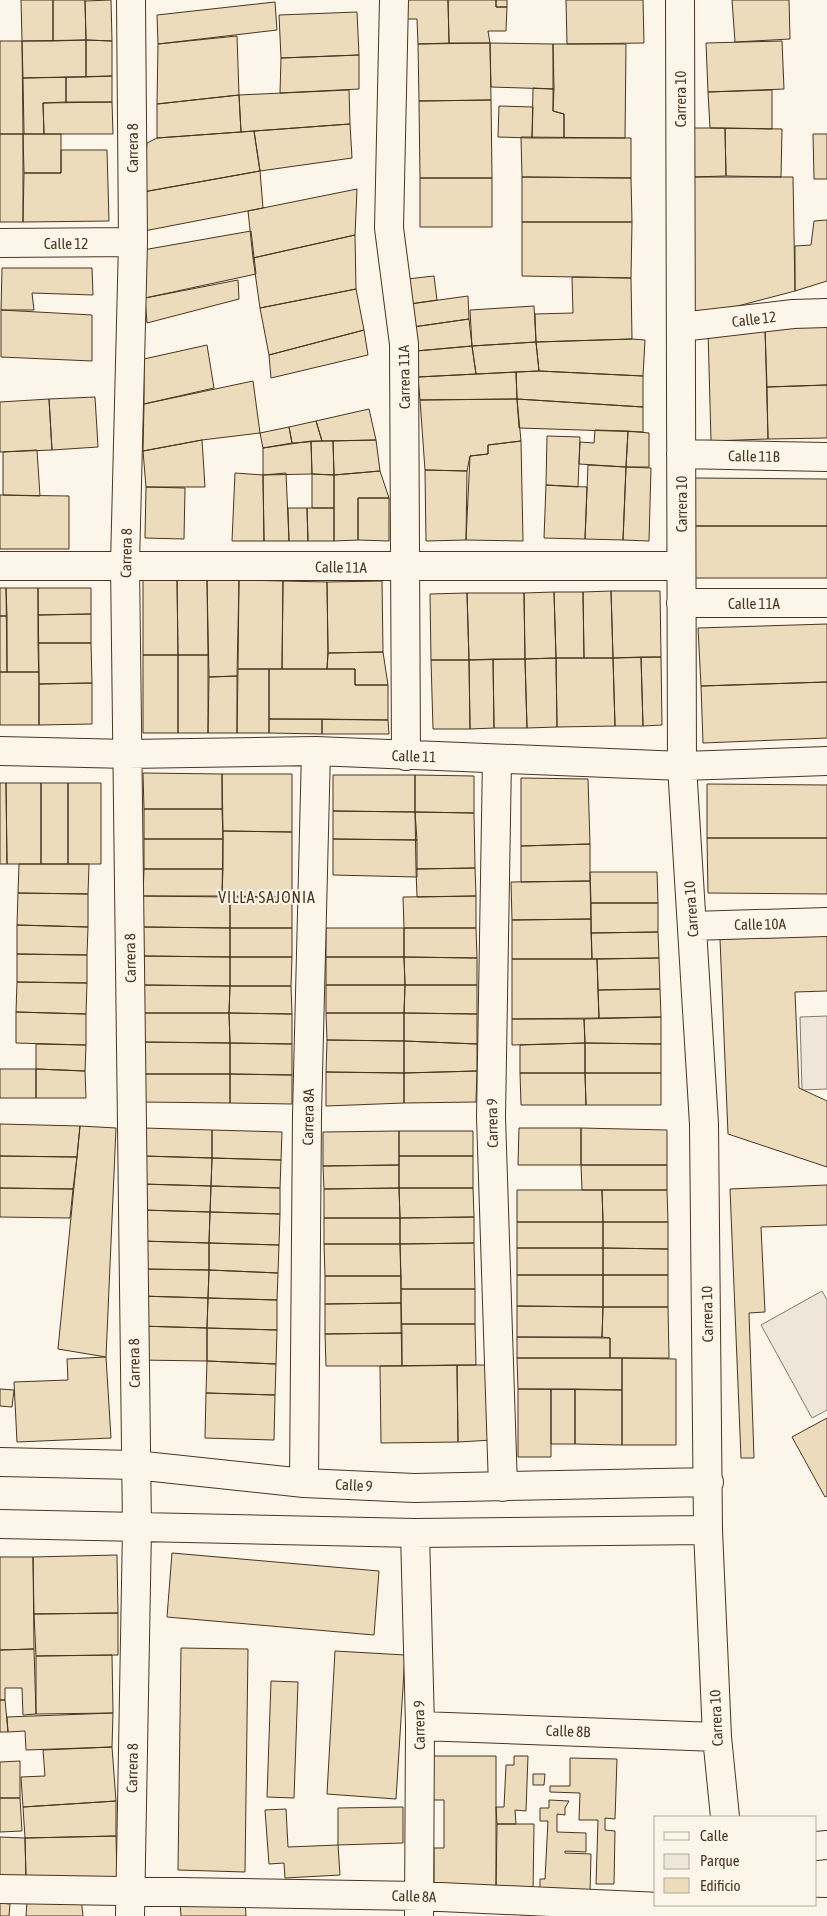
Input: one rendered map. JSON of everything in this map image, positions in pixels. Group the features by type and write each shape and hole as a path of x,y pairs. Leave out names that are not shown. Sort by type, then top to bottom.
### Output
{"street":[{"name":"Carrera 8","path":"130,1904 137,1528 125,564 133,242 131,0"},
{"name":"Carrera 11A","path":"394,0 389,228 404,344 406,756"},
{"name":"Carrera 10","path":"680,0 682,766 704,1124 708,1530 717,1737 725,1816"},
{"name":"Calle 12","path":"0,243 133,242"},
{"name":"Calle 12","path":"681,327 794,314 827,313"},
{"name":"Calle 11B","path":"681,454 827,457"},
{"name":"Calle 11A","path":"0,566 125,564 406,567 681,566"},
{"name":"Calle 11A","path":"681,603 827,603"},
{"name":"Calle 11","path":"0,751 128,754 316,751 682,766 827,761"},
{"name":"Carrera 8A","path":"304,1483 307,1115 316,751"},
{"name":"Carrera 9","path":"498,759 491,1117 503,1487"},
{"name":"Calle 10A","path":"692,926 827,922"},
{"name":"Calle 9","path":"0,1462 135,1465 304,1483 414,1488 709,1482"},
{"path":"0,1524 415,1533 708,1530"},
{"name":"Carrera 9","path":"415,1533 420,1726 419,1906"},
{"name":"Calle 8B","path":"420,1726 717,1737"},
{"name":"Calle 8A","path":"0,1889 130,1904 827,1912"}],"green space":[{"path":"827,1016 827,1089 802,1090 800,1017"},
{"path":"822,1291 827,1300 827,1410 812,1418 761,1325"}],"building":[{"path":"21,0 53,0 53,41 22,41"},
{"path":"53,0 85,0 86,40 53,41"},
{"path":"111,0 112,41 86,40 85,1"},
{"path":"401,0 448,0 449,43 418,44 417,19 401,19"},
{"path":"448,0 496,0 496,7 507,7 506,31 488,31 490,43 449,43"},
{"path":"496,0 507,0 507,7 496,7"},
{"path":"566,0 643,0 644,43 567,44"},
{"path":"732,0 789,0 790,39 735,42"},
{"path":"275,2 277,30 158,44 157,15"},
{"path":"357,12 359,55 281,58 279,15"},
{"path":"237,36 239,95 157,104 158,44"},
{"path":"86,40 86,77 23,78 22,41"},
{"path":"86,40 112,41 112,76 86,77"},
{"path":"0,41 22,41 23,134 0,134"},
{"path":"782,41 784,89 708,92 706,43"},
{"path":"490,43 553,44 554,89 491,87"},
{"path":"490,43 491,100 419,101 418,44"},
{"path":"553,44 626,44 625,138 564,138 564,114 553,111"},
{"path":"359,55 359,89 280,93 281,58"},
{"path":"112,76 112,102 66,102 66,77"},
{"path":"66,77 66,102 43,103 44,134 24,134 23,78"},
{"path":"533,88 554,89 553,111 564,114 564,138 532,138"},
{"path":"349,90 350,124 241,132 239,95"},
{"path":"772,90 772,129 710,128 708,92"},
{"path":"239,95 241,132 157,138 157,104"},
{"path":"491,100 492,178 420,178 419,101"},
{"path":"112,102 113,134 44,134 43,103"},
{"path":"499,106 533,107 532,138 498,137"},
{"path":"350,124 352,158 260,171 254,131"},
{"path":"690,128 725,128 726,176 691,177"},
{"path":"725,128 782,129 781,177 726,176"},
{"path":"254,131 260,171 143,192 147,143 157,138"},
{"path":"0,134 23,134 23,222 0,222"},
{"path":"23,134 61,134 61,173 24,173"},
{"path":"813,134 827,134 827,179 814,179"},
{"path":"521,137 631,138 631,178 522,177"},
{"path":"61,150 107,150 109,221 23,222 24,173 61,173"},
{"path":"260,171 263,208 144,231 143,192"},
{"path":"522,177 631,178 632,222 522,222"},
{"path":"691,177 793,177 795,291 692,318"},
{"path":"420,178 492,178 492,227 420,227"},
{"path":"357,189 355,235 253,258 248,211"},
{"path":"827,220 827,281 795,291 795,246 811,245 814,221"},
{"path":"522,222 632,222 631,278 522,276"},
{"path":"251,231 256,274 145,298 143,250"},
{"path":"355,235 356,289 260,308 253,258"},
{"path":"2,268 92,268 93,295 32,293 34,310 1,310"},
{"path":"434,276 437,300 410,304 407,279"},
{"path":"572,277 631,278 632,339 536,342 535,314 573,313"},
{"path":"238,280 239,299 147,323 145,298"},
{"path":"356,289 364,330 269,355 260,308"},
{"path":"468,296 469,319 413,327 410,304"},
{"path":"534,306 536,342 472,346 470,310"},
{"path":"1,310 92,315 92,361 1,357"},
{"path":"469,319 472,346 416,351 413,327"},
{"path":"827,326 827,385 767,387 765,328"},
{"path":"765,328 768,439 711,441 708,330"},
{"path":"364,330 368,355 271,378 269,355"},
{"path":"645,340 643,376 539,371 536,342"},
{"path":"536,342 539,371 476,374 472,346"},
{"path":"207,345 214,388 144,404 144,359"},
{"path":"472,346 476,374 418,377 416,351"},
{"path":"539,371 643,376 643,407 517,399 516,372"},
{"path":"516,372 517,399 420,400 418,377"},
{"path":"253,381 260,433 202,440 143,451 144,404"},
{"path":"827,385 827,438 768,439 767,387"},
{"path":"95,397 98,447 52,450 49,399"},
{"path":"49,399 52,450 0,452 0,402"},
{"path":"517,399 643,407 643,432 519,428"},
{"path":"517,399 521,441 488,445 488,454 470,456 467,471 425,470 420,400"},
{"path":"369,409 376,440 322,441 316,421"},
{"path":"316,421 322,441 292,443 289,427"},
{"path":"289,427 292,443 263,448 260,433"},
{"path":"595,430 628,431 626,467 579,464 580,442 594,443"},
{"path":"628,431 649,433 649,467 626,467"},
{"path":"547,436 580,437 578,487 546,485"},
{"path":"202,440 205,487 146,487 143,451"},
{"path":"376,440 380,471 334,475 333,441"},
{"path":"311,441 312,474 263,475 263,448"},
{"path":"311,441 333,441 334,475 312,474"},
{"path":"521,441 523,541 466,540 470,456 488,454 488,445"},
{"path":"37,450 40,496 3,495 3,452"},
{"path":"588,465 626,467 623,540 585,539"},
{"path":"626,467 651,468 649,541 623,540"},
{"path":"425,470 467,471 466,540 426,541"},
{"path":"380,471 389,498 358,498 358,540 334,541 334,475"},
{"path":"235,473 263,475 264,541 232,541"},
{"path":"286,473 289,541 264,541 263,475"},
{"path":"312,474 334,475 334,508 312,508"},
{"path":"695,478 827,479 827,526 695,526"},
{"path":"546,485 587,487 585,539 544,538"},
{"path":"146,487 185,488 184,539 145,538"},
{"path":"0,495 69,496 69,549 0,549"},
{"path":"358,498 389,498 389,541 358,540"},
{"path":"288,508 307,508 308,541 289,541"},
{"path":"307,508 334,508 334,541 308,541"},
{"path":"695,526 827,526 827,578 695,578"},
{"path":"143,578 177,578 178,655 143,655"},
{"path":"177,578 207,580 208,655 178,655"},
{"path":"207,580 239,580 237,676 209,677"},
{"path":"239,580 283,581 282,669 238,669"},
{"path":"283,581 327,582 327,669 282,669"},
{"path":"382,581 383,652 328,653 327,582"},
{"path":"0,588 6,588 7,616 0,616"},
{"path":"6,588 38,588 39,672 7,672"},
{"path":"38,588 91,588 91,614 38,615"},
{"path":"611,591 613,658 584,658 583,592"},
{"path":"611,591 660,591 661,657 613,658"},
{"path":"554,592 583,592 584,658 556,658"},
{"path":"554,592 556,658 525,659 524,593"},
{"path":"467,593 524,593 525,659 469,660"},
{"path":"467,593 469,660 431,660 430,594"},
{"path":"91,614 91,643 38,643 38,615"},
{"path":"0,616 7,616 7,672 0,672"},
{"path":"827,624 827,682 701,686 698,628"},
{"path":"38,643 91,643 92,683 39,684"},
{"path":"383,652 388,685 355,685 355,669 327,669 328,653"},
{"path":"143,655 178,655 178,733 143,733"},
{"path":"178,655 208,655 208,733 178,733"},
{"path":"641,657 643,726 615,726 613,658"},
{"path":"641,657 661,657 662,725 643,726"},
{"path":"556,658 613,658 615,726 557,727"},
{"path":"556,658 557,727 527,728 525,659"},
{"path":"493,659 525,659 527,728 494,728"},
{"path":"493,659 494,728 470,729 469,660"},
{"path":"431,660 469,660 470,729 433,729"},
{"path":"238,669 269,669 269,733 237,733"},
{"path":"269,669 355,669 355,685 388,685 388,720 269,719"},
{"path":"0,672 39,672 39,725 0,725"},
{"path":"237,676 237,733 208,733 209,677"},
{"path":"827,682 827,738 703,743 701,686"},
{"path":"92,683 92,724 39,725 39,684"},
{"path":"269,719 322,719 322,734 269,733"},
{"path":"322,719 388,720 389,734 322,734"},
{"path":"143,773 222,774 222,809 144,809"},
{"path":"222,774 292,774 292,832 223,831"},
{"path":"333,775 415,775 415,812 333,811"},
{"path":"415,775 474,776 474,813 415,812"},
{"path":"521,778 588,779 590,844 521,846"},
{"path":"0,783 6,783 7,864 0,864"},
{"path":"6,783 41,783 41,864 7,864"},
{"path":"41,783 68,783 68,864 41,864"},
{"path":"68,783 101,783 101,864 68,864"},
{"path":"707,784 827,785 827,838 707,838"},
{"path":"144,809 222,809 223,839 144,839"},
{"path":"333,811 415,812 417,840 333,839"},
{"path":"415,812 474,813 475,868 416,869"},
{"path":"223,831 292,832 292,897 222,896"},
{"path":"707,838 827,838 827,894 708,893"},
{"path":"144,839 223,839 223,869 144,869"},
{"path":"333,839 417,840 417,877 333,875"},
{"path":"590,844 590,881 521,882 521,846"},
{"path":"19,864 89,864 88,894 18,893"},
{"path":"475,868 476,896 417,897 416,869"},
{"path":"144,869 223,869 222,896 143,896"},
{"path":"590,872 657,872 658,903 591,903"},
{"path":"590,881 591,919 512,920 511,882"},
{"path":"18,893 88,894 88,927 17,925"},
{"path":"143,896 230,897 230,928 143,927"},
{"path":"476,896 476,928 404,928 403,897"},
{"path":"230,897 292,897 292,928 230,928"},
{"path":"591,903 658,903 658,932 591,933"},
{"path":"591,919 592,959 512,959 512,920"},
{"path":"17,925 88,927 87,955 17,954"},
{"path":"143,927 230,928 230,957 143,956"},
{"path":"230,928 292,928 292,957 230,957"},
{"path":"326,928 404,928 404,957 326,957"},
{"path":"404,928 476,928 477,958 404,957"},
{"path":"658,932 659,958 592,959 591,933"},
{"path":"827,936 827,991 795,992 799,1088 827,1101 827,1167 728,1134 720,939"},
{"path":"17,954 87,955 87,983 17,982"},
{"path":"143,956 230,957 230,986 143,985"},
{"path":"230,957 292,957 291,986 230,986"},
{"path":"326,957 404,957 405,985 326,985"},
{"path":"404,957 477,958 477,985 405,985"},
{"path":"659,958 660,989 598,990 597,959"},
{"path":"512,959 597,959 599,1018 512,1019"},
{"path":"17,982 87,983 86,1014 16,1012"},
{"path":"143,985 230,986 229,1013 143,1013"},
{"path":"326,985 405,985 404,1013 326,1013"},
{"path":"405,985 477,985 477,1014 404,1013"},
{"path":"230,986 291,986 292,1014 229,1013"},
{"path":"660,989 661,1017 599,1018 598,990"},
{"path":"16,1012 86,1014 86,1045 16,1043"},
{"path":"143,1013 229,1013 230,1043 143,1042"},
{"path":"229,1013 292,1014 292,1044 230,1043"},
{"path":"326,1013 404,1013 404,1041 327,1040"},
{"path":"404,1013 477,1014 477,1044 404,1041"},
{"path":"661,1017 661,1044 585,1043 584,1019"},
{"path":"512,1019 584,1019 585,1043 512,1045"},
{"path":"327,1040 404,1041 404,1073 326,1072"},
{"path":"404,1041 477,1044 477,1071 404,1073"},
{"path":"143,1042 230,1043 230,1074 143,1074"},
{"path":"230,1043 292,1044 292,1075 230,1074"},
{"path":"585,1043 661,1044 661,1073 585,1073"},
{"path":"585,1043 585,1073 520,1073 520,1045"},
{"path":"36,1044 86,1045 85,1071 36,1069"},
{"path":"0,1069 36,1069 36,1098 0,1098"},
{"path":"36,1069 85,1071 86,1098 36,1098"},
{"path":"477,1071 476,1102 404,1103 404,1073"},
{"path":"326,1072 404,1073 404,1103 326,1106"},
{"path":"520,1073 585,1073 586,1105 521,1105"},
{"path":"585,1073 661,1073 661,1105 586,1105"},
{"path":"143,1074 230,1074 230,1103 143,1102"},
{"path":"230,1074 292,1075 292,1104 230,1103"},
{"path":"0,1124 80,1126 77,1157 0,1156"},
{"path":"80,1126 116,1128 106,1357 58,1349"},
{"path":"144,1128 212,1130 212,1158 143,1156"},
{"path":"519,1128 581,1128 581,1165 518,1165"},
{"path":"581,1128 667,1130 667,1165 581,1165"},
{"path":"212,1130 282,1132 281,1160 212,1158"},
{"path":"399,1131 473,1131 473,1156 399,1156"},
{"path":"399,1131 399,1165 323,1166 323,1132"},
{"path":"0,1156 77,1157 73,1189 0,1188"},
{"path":"143,1156 212,1158 211,1186 142,1184"},
{"path":"399,1156 473,1156 473,1188 399,1188"},
{"path":"212,1158 281,1160 280,1188 211,1186"},
{"path":"399,1165 399,1188 324,1189 323,1166"},
{"path":"581,1165 667,1165 667,1190 582,1190"},
{"path":"142,1184 211,1186 210,1212 142,1210"},
{"path":"827,1185 827,1225 761,1227 765,1312 749,1313 754,1458 741,1458 730,1189"},
{"path":"211,1186 280,1188 280,1214 210,1212"},
{"path":"0,1188 73,1189 70,1218 0,1217"},
{"path":"399,1188 473,1188 474,1217 400,1218"},
{"path":"399,1188 400,1218 324,1218 324,1189"},
{"path":"517,1190 602,1190 603,1222 517,1222"},
{"path":"602,1190 667,1190 668,1222 603,1222"},
{"path":"142,1210 210,1212 209,1243 141,1241"},
{"path":"210,1212 280,1214 279,1245 209,1243"},
{"path":"474,1217 474,1243 400,1244 400,1218"},
{"path":"324,1218 400,1218 400,1244 324,1244"},
{"path":"517,1222 603,1222 603,1248 517,1248"},
{"path":"603,1222 668,1222 668,1249 603,1248"},
{"path":"141,1241 209,1243 209,1270 141,1269"},
{"path":"209,1243 279,1245 278,1273 209,1270"},
{"path":"474,1243 475,1289 401,1289 400,1244"},
{"path":"324,1244 400,1244 401,1276 325,1276"},
{"path":"517,1248 603,1248 603,1275 517,1275"},
{"path":"603,1248 668,1249 668,1275 603,1275"},
{"path":"141,1269 209,1270 208,1298 140,1296"},
{"path":"209,1270 278,1273 277,1300 208,1298"},
{"path":"517,1275 603,1275 603,1307 517,1306"},
{"path":"603,1275 668,1275 668,1307 603,1307"},
{"path":"325,1276 401,1276 401,1303 325,1304"},
{"path":"401,1289 475,1289 475,1324 401,1324"},
{"path":"140,1296 208,1298 207,1328 139,1326"},
{"path":"208,1298 277,1300 277,1330 207,1328"},
{"path":"401,1303 402,1333 325,1334 325,1304"},
{"path":"517,1306 603,1307 602,1337 517,1337"},
{"path":"603,1307 668,1307 669,1358 610,1358 610,1338 602,1337"},
{"path":"401,1324 475,1324 476,1365 402,1366"},
{"path":"139,1326 207,1328 207,1361 138,1360"},
{"path":"207,1328 277,1330 276,1364 207,1361"},
{"path":"402,1333 402,1366 326,1366 325,1334"},
{"path":"517,1337 610,1338 610,1358 517,1358"},
{"path":"106,1357 111,1438 17,1442 14,1382 68,1380 67,1359"},
{"path":"517,1358 622,1358 622,1390 518,1389"},
{"path":"622,1358 676,1359 676,1445 622,1445"},
{"path":"207,1361 276,1364 275,1395 206,1393"},
{"path":"457,1365 493,1365 493,1440 458,1442"},
{"path":"457,1365 458,1442 381,1443 380,1366"},
{"path":"0,1389 14,1390 12,1407 0,1406"},
{"path":"518,1389 551,1389 551,1457 518,1457"},
{"path":"551,1389 575,1389 575,1444 551,1444"},
{"path":"575,1389 622,1390 622,1445 575,1444"},
{"path":"206,1393 275,1395 274,1440 205,1438"},
{"path":"827,1418 827,1496 825,1497 792,1437"},
{"path":"172,1553 379,1571 374,1635 167,1617"},
{"path":"117,1555 118,1613 34,1614 33,1557"},
{"path":"0,1557 33,1557 34,1649 0,1650"},
{"path":"118,1613 118,1655 36,1656 34,1614"},
{"path":"181,1648 248,1649 245,1872 178,1870"},
{"path":"34,1649 36,1714 23,1715 22,1688 5,1688 5,1700 0,1700 0,1650"},
{"path":"335,1651 405,1655 396,1799 327,1794"},
{"path":"112,1655 113,1713 36,1714 36,1656"},
{"path":"271,1681 298,1682 294,1798 267,1797"},
{"path":"0,1700 5,1700 8,1732 0,1732"},
{"path":"113,1713 112,1747 26,1750 25,1731 8,1732 7,1717"},
{"path":"112,1747 116,1801 23,1807 21,1777 45,1776 43,1750"},
{"path":"433,1756 496,1756 496,1891 434,1891 434,1848 444,1848 444,1800 433,1800"},
{"path":"514,1756 528,1756 526,1811 515,1810 516,1824 497,1824 496,1807 504,1807 506,1765 514,1765"},
{"path":"570,1758 617,1759 615,1819 605,1818 605,1830 615,1831 614,1884 596,1884 598,1820 579,1820 580,1793 550,1792 550,1786 570,1786"},
{"path":"20,1761 20,1798 0,1798 0,1762"},
{"path":"533,1774 545,1774 544,1785 533,1785"},
{"path":"0,1798 20,1798 22,1831 0,1832"},
{"path":"549,1800 569,1801 565,1808 565,1815 557,1814 557,1832 586,1833 586,1852 565,1851 565,1853 591,1854 590,1893 540,1891 540,1879 545,1879 548,1821 540,1821 540,1808 549,1808"},
{"path":"116,1801 116,1836 25,1838 23,1807"},
{"path":"403,1807 403,1843 338,1845 338,1808"},
{"path":"286,1809 288,1847 338,1845 340,1875 285,1878 284,1863 269,1864 265,1810"},
{"path":"497,1824 534,1824 533,1892 496,1891"},
{"path":"116,1836 117,1877 26,1879 25,1838"},
{"path":"0,1837 25,1838 26,1879 0,1879"},
{"path":"81,1898 83,1916 26,1916 27,1902"},
{"path":"245,1901 246,1916 181,1916 180,1903"},
{"path":"0,1903 10,1904 9,1916 0,1916"}],"district":[{"name":"VILLA SAJONIA","path":"267,897"}]}
